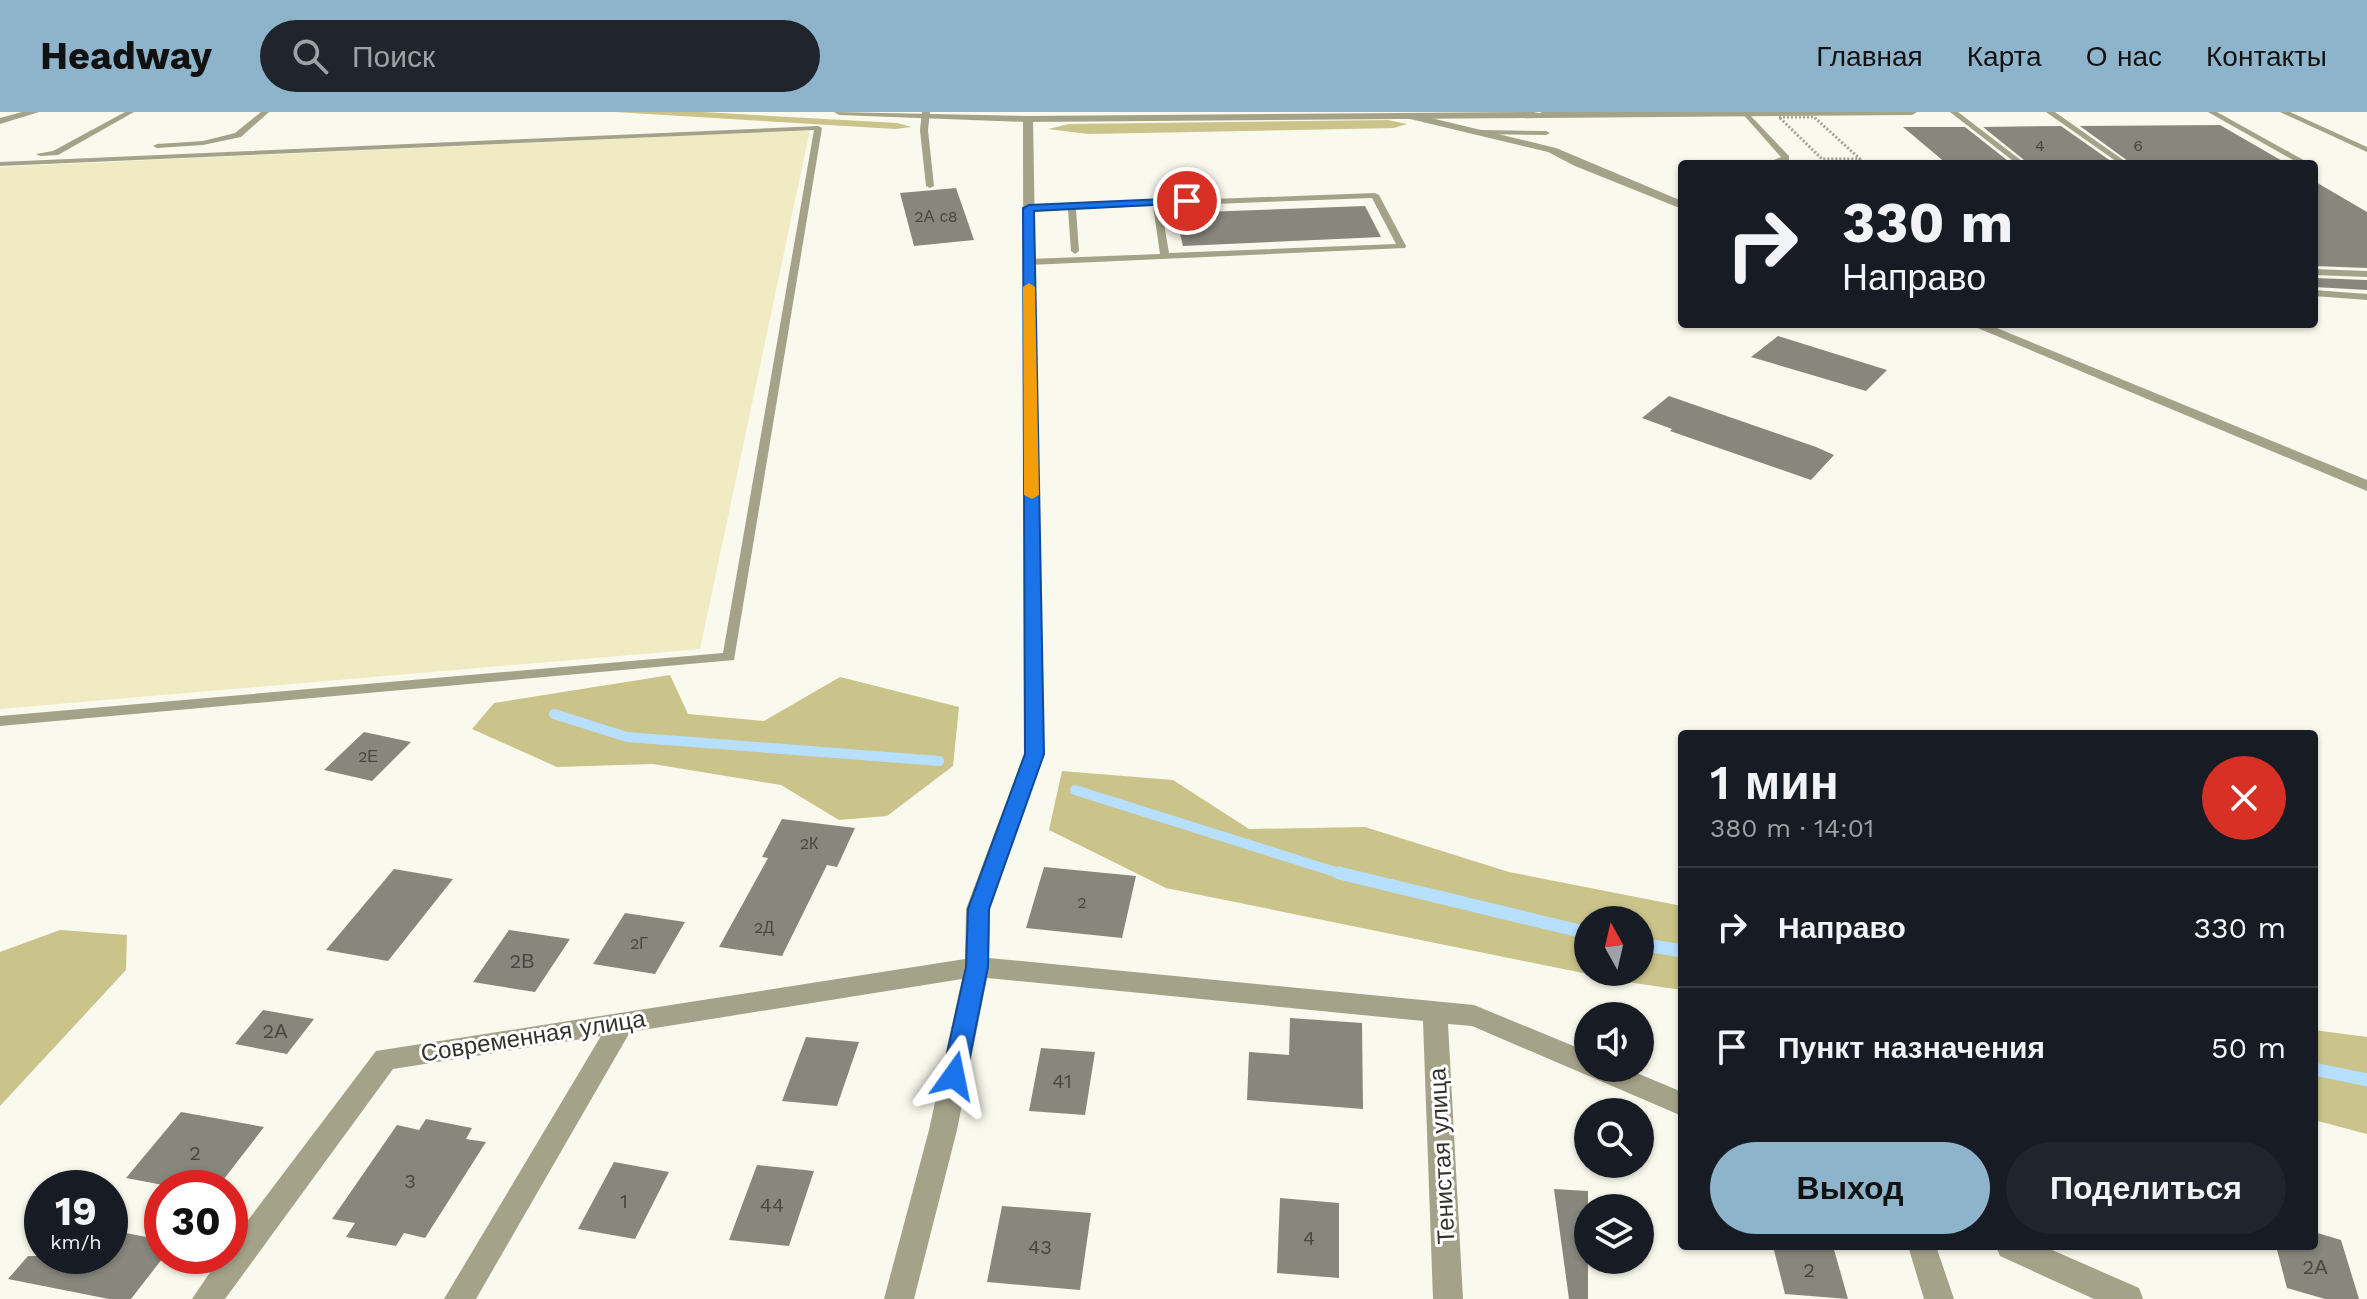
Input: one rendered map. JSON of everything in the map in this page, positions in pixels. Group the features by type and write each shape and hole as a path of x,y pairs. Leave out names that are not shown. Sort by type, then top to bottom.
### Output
{"street":[{"path":"0,121 34,112"},
{"path":"839,112 1028,119 1230,115 1912,112"},
{"path":"1542,115 1550,123 1546,133 1552,150"},
{"path":"1410,116 1552,150 1678,203"},
{"path":"899,1299 943,1130 977,967 978,909 1034,754 1028,119"},
{"path":"1985,328 2367,486"},
{"name":"Современная улица","path":"207,1299 385,1059 977,967 1474,1016 1574,1058"},
{"name":"Тенистая улица","path":"1435,1013 1448,1299"},
{"path":"459,1299 622,1023"},
{"path":"1630,1082 1678,1102"},
{"path":"1923,1250 1939,1299"},
{"path":"2019,1250 2128,1299"}],"lane":[{"path":"0,156 55,153 130,112"},
{"path":"157,146 203,143 238,135 265,112"},
{"path":"1954,112 2017,160"},
{"path":"2050,112 2119,160"},
{"path":"2212,112 2299,160"},
{"path":"2284,112 2367,150"},
{"path":"1744,113 1786,158 1780,160"},
{"path":"926,114 930,186"},
{"path":"0,164 818,128 729,657 0,721"},
{"path":"1481,132 1546,133"},
{"path":"1029,208 1375,195 1402,246 1029,262"},
{"path":"1156,202 1165,256"},
{"path":"1072,206 1075,251"},
{"path":"2318,272 2367,274"},
{"path":"2318,293 2367,297"}],"path":[{"path":"1779,117 1814,117 1860,159 1822,159 1779,117"}],"shaded area":[{"path":"615,112 702,112 897,123 912,127 895,129"},
{"path":"1388,120 1407,124 1394,128 1088,134 1048,129 1069,124"},
{"path":"810,130 700,649 0,709 0,167"},
{"path":"670,675 688,714 764,721 840,677 959,707 953,766 887,816 839,820 781,785 653,764 557,767 472,729 494,703"},
{"path":"1062,771 1173,780 1249,829 1365,827 1509,872 1678,905 1678,989 1654,986 1654,906 1574,906 1574,971 1166,888 1049,830"},
{"path":"60,930 127,935 126,970 0,1106 0,952"},
{"path":"2318,1031 2367,1037 2367,1134 2318,1121"}],"building":[{"path":"2220,125 2281,160 2127,160 2080,126"},
{"path":"2061,126 2109,160 2024,160 1983,127"},
{"path":"1903,127 1965,127 2007,160 1942,160"},
{"path":"2318,183 2367,212 2367,268 2318,266"},
{"path":"956,188 974,240 914,246 900,193"},
{"path":"1365,206 1381,237 1183,246 1175,213"},
{"path":"2318,278 2367,280 2367,290 2318,287"},
{"path":"1778,336 1887,370 1866,391 1751,357"},
{"path":"1669,396 1834,455 1811,480 1670,431 1672,429 1642,418"},
{"path":"364,732 411,742 372,781 324,770"},
{"path":"782,819 855,828 837,867 827,865 782,956 719,947 768,858 762,857"},
{"path":"1044,867 1136,876 1122,938 1026,928"},
{"path":"394,869 453,879 388,961 326,950"},
{"path":"625,913 685,922 655,974 593,964"},
{"path":"509,930 570,939 535,992 473,982"},
{"path":"263,1010 314,1019 287,1054 235,1044"},
{"path":"1290,1018 1362,1023 1363,1109 1247,1100 1249,1052 1289,1055"},
{"path":"806,1037 859,1042 837,1106 782,1101"},
{"path":"1041,1048 1095,1052 1085,1115 1029,1111"},
{"path":"181,1112 264,1127 231,1170 144,1170 144,1181 128,1178"},
{"path":"426,1119 472,1128 466,1139 486,1142 425,1238 404,1233 396,1246 346,1237 355,1223 332,1219 397,1125 419,1130"},
{"path":"614,1162 669,1172 635,1239 578,1229"},
{"path":"757,1165 814,1171 789,1246 729,1240"},
{"path":"1554,1189 1588,1191 1588,1194 1574,1194 1574,1274 1588,1274 1588,1299 1569,1299"},
{"path":"1280,1198 1339,1203 1339,1278 1277,1273"},
{"path":"1002,1206 1091,1213 1080,1290 987,1282"},
{"path":"128,1233 144,1237 144,1274 150,1274 131,1299 109,1299 8,1279 24,1261 24,1274 128,1274"},
{"path":"2318,1233 2341,1240 2359,1299 2325,1299 2287,1288 2277,1250 2318,1250"},
{"path":"1774,1250 1834,1250 1848,1299 1785,1294"}],"waterway":[{"path":"554,714 627,737 939,761"},
{"path":"1075,790 1345,875"},
{"path":"1339,873 1574,930"},
{"path":"1654,946 1678,950"},
{"path":"2318,1070 2367,1080"}],"slow traffic":[{"path":"1029,287 1032,495"}],"route":[{"path":"954,1076 977,967 978,909 1034,754 1029,208 1187,201"}]}
